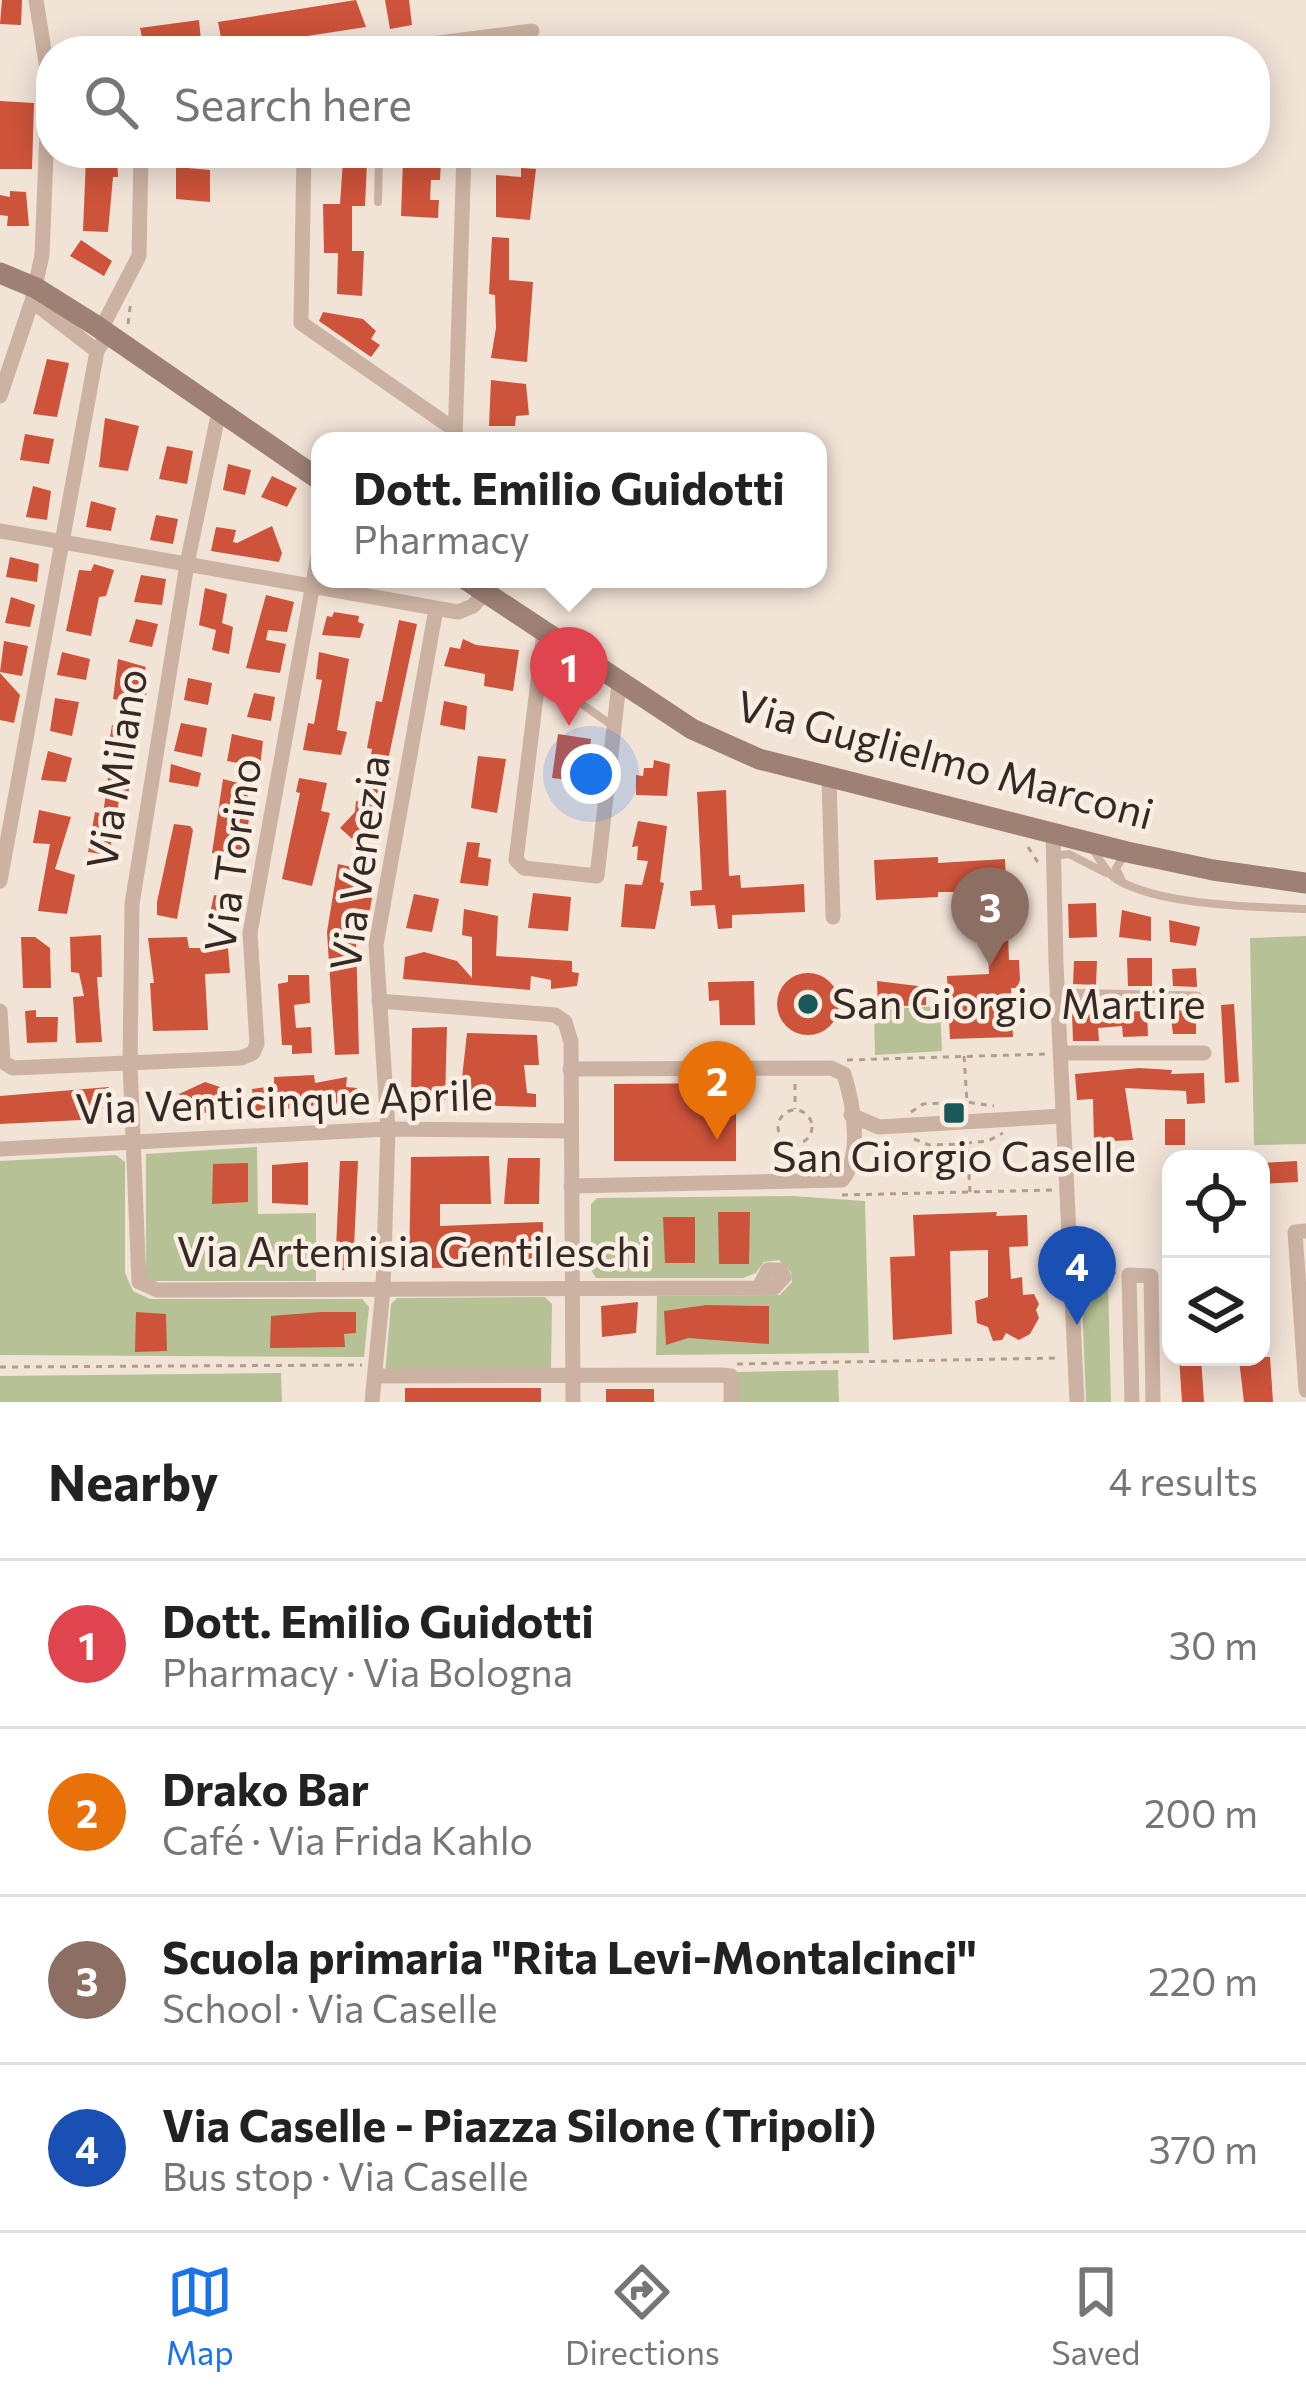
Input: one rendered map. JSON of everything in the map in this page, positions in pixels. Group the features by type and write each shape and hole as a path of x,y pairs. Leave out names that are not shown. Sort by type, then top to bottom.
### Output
{"main road":[{"path":"0,273 311,474"},
{"name":"Via Guglielmo Marconi","path":"479,588 692,729 759,759 1053,845 1088,842 1213,870 1306,883"}],"street":[{"path":"36,0 42,36"},
{"path":"509,36 532,31"},
{"path":"0,396 42,255 46,168"},
{"path":"0,881 102,338 139,256 141,168"},
{"path":"304,168 301,323 450,432"},
{"path":"455,432 464,168"},
{"name":"Via Milano","path":"134,1143 132,904 187,564 219,411"},
{"path":"0,531 311,585"},
{"name":"Via Torino","path":"130,1064 242,1058 255,1049 250,933 311,588"},
{"path":"328,588 458,612 473,606 485,592"},
{"name":"Via Venezia","path":"372,1402 383,1289 388,1129 376,945 436,609"},
{"path":"544,632 516,860 524,868 597,876 619,684"},
{"path":"829,778 833,916"},
{"path":"1053,845 1055,1053 1064,1116 1077,1402"},
{"path":"1057,996 1196,999"},
{"path":"379,1001 555,1015 568,1030 573,1402"},
{"path":"0,1011 3,1062 13,1068 130,1064"},
{"path":"1055,1053 1204,1052"},
{"path":"570,1069 831,1068 844,1074 854,1141 853,1163 842,1180 571,1186"},
{"path":"851,1115 879,1127"},
{"path":"854,1141 879,1127 1064,1116"},
{"name":"Via Venticinque Aprile","path":"0,1149 388,1129 570,1132"},
{"name":"Via Artemisia Gentileschi","path":"134,1143 137,1269 144,1286 157,1290 759,1287"},
{"path":"1300,1232 1306,1390"},
{"path":"1132,1402 1129,1275 1151,1276 1153,1402"},
{"path":"375,1371 572,1378 731,1376 731,1402"}],"lane":[{"path":"378,202 379,168"},
{"path":"537,673 614,727"},
{"path":"1088,842 1110,875"},
{"path":"1053,845 1123,883 1164,895 1228,906 1306,909"},
{"path":"1123,883 1116,868 1127,852"}],"path":[{"path":"834,1060 1055,1053"},
{"path":"964,1056 967,1102"},
{"path":"794,1069 795,1109"},
{"path":"904,1112 923,1104 982,1101 1007,1112"},
{"path":"795,1109 806,1112 812,1133 805,1142 794,1145 777,1132 784,1112 795,1109"},
{"path":"907,1137 929,1145 967,1144 1008,1131"},
{"path":"967,1144 970,1194"},
{"path":"836,1195 866,1198 1053,1190"},
{"path":"1071,1272 1118,1273"},
{"path":"0,1367 375,1371"}],"green space":[{"path":"1306,936 1306,1144 1254,1145 1250,938"},
{"path":"940,1006 942,1051 875,1055 874,1010"},
{"path":"257,1147 258,1214 316,1213 316,1281 146,1278 146,1154"},
{"path":"116,1155 125,1162 125,1273 133,1291 150,1299 362,1299 369,1307 364,1357 0,1355 0,1161"},
{"path":"792,1196 865,1201 869,1353 656,1355 657,1296 780,1295 792,1282 791,1272 779,1260 764,1262 756,1273 743,1278 596,1278 591,1270 591,1204 597,1198"},
{"path":"1081,1279 1108,1280 1111,1402 1086,1402"},
{"path":"545,1297 552,1304 551,1372 385,1374 391,1304 397,1298"},
{"path":"838,1370 839,1402 735,1402 735,1372"},
{"path":"281,1373 282,1402 0,1402 0,1376"}],"building":[{"path":"2,0 22,0 21,25 0,24"},
{"path":"356,0 366,27 308,36 221,36 218,22"},
{"path":"385,0 409,0 412,25 390,29"},
{"path":"199,20 201,36 142,36 140,28"},
{"path":"0,101 34,103 32,169 0,169"},
{"path":"86,168 118,168 108,232 83,231"},
{"path":"176,168 210,170 210,202 176,199"},
{"path":"343,168 367,168 365,206 352,206 352,251 364,251 362,296 337,294 338,253 324,253 323,204 340,204"},
{"path":"403,168 441,168 440,180 431,180 430,200 439,200 438,218 401,216"},
{"path":"521,168 536,169 530,220 496,217 496,175 521,177"},
{"path":"10,191 26,192 29,226 7,226 8,216 0,215 0,195 10,197"},
{"path":"492,237 509,238 509,280 533,282 527,362 491,358 496,328 495,295 489,294"},
{"path":"81,240 112,261 104,276 70,256"},
{"path":"323,312 363,319 376,331 371,339 380,345 371,357 319,321"},
{"path":"47,359 69,363 57,417 33,414"},
{"path":"491,380 526,384 529,415 516,416 515,426 489,426"},
{"path":"105,418 139,426 128,471 99,467"},
{"path":"25,434 54,439 49,464 20,460"},
{"path":"167,446 193,451 187,484 159,479"},
{"path":"228,464 251,470 245,495 223,490"},
{"path":"272,476 297,488 287,507 261,497"},
{"path":"33,486 51,491 47,520 26,517"},
{"path":"91,501 116,508 111,531 86,527"},
{"path":"156,515 178,519 173,544 150,540"},
{"path":"272,526 282,553 279,562 211,551 216,527 236,530 233,542 237,543"},
{"path":"10,557 39,564 37,582 6,577"},
{"path":"94,564 114,570 106,596 99,597 91,636 66,631 79,570 91,571"},
{"path":"141,575 166,579 162,605 134,602"},
{"path":"205,588 227,594 222,623 233,627 229,654 212,650 216,630 199,625"},
{"path":"266,595 294,602 287,632 268,630 266,640 286,644 280,673 246,668"},
{"path":"11,597 35,605 30,627 5,623"},
{"path":"334,612 359,616 358,622 364,624 360,638 322,635 327,616"},
{"path":"136,619 158,624 152,647 129,642"},
{"path":"399,620 417,624 387,765 392,766 388,793 384,792 380,824 359,845 340,828 355,812 356,801 362,802 376,701 382,702"},
{"path":"463,639 519,650 513,691 484,686 485,674 444,666 450,647 460,649"},
{"path":"4,641 28,646 22,676 0,672"},
{"path":"62,652 90,659 86,680 57,675"},
{"path":"319,652 349,659 337,730 347,732 341,755 303,750 308,723 314,724 322,680 316,679"},
{"path":"118,659 146,667 140,684 149,687 142,705 113,699"},
{"path":"0,673 20,695 14,723 0,720"},
{"path":"188,678 212,683 208,705 184,700"},
{"path":"254,693 275,697 271,721 247,717"},
{"path":"55,698 79,702 72,736 50,731"},
{"path":"444,701 467,706 465,730 440,725"},
{"path":"181,723 207,728 202,757 174,751"},
{"path":"112,725 140,731 135,753 108,750"},
{"path":"232,734 263,741 260,767 227,761"},
{"path":"558,734 591,739 585,782 552,778"},
{"path":"48,751 72,758 66,782 41,780"},
{"path":"478,756 506,759 497,813 471,808"},
{"path":"654,760 670,764 667,796 636,795 636,775 653,768"},
{"path":"171,764 201,773 198,787 169,782"},
{"path":"109,772 131,776 127,802 119,800 109,855 88,852 95,812 103,814"},
{"path":"299,778 327,783 321,811 330,813 312,886 282,879"},
{"path":"223,779 242,784 251,803 244,858 212,853"},
{"path":"726,790 729,876 740,875 741,888 804,884 805,912 732,915 732,928 718,929 715,905 691,906 690,891 702,890 697,792"},
{"path":"39,810 71,817 55,869 75,875 67,914 38,911 50,844 33,843"},
{"path":"638,821 667,826 660,882 664,883 655,929 621,927 625,884 642,885 648,861 637,860 638,846 632,847"},
{"path":"174,824 193,830 177,919 157,915"},
{"path":"467,842 480,843 478,857 491,859 488,886 460,883"},
{"path":"938,857 938,863 1005,859 1009,960 1019,960 1020,980 1017,988 1011,988 1013,1037 950,1039 947,976 989,974 986,892 876,900 874,860"},
{"path":"338,864 360,869 354,896 372,898 365,939 356,938 359,1054 335,1055 327,932"},
{"path":"533,893 571,897 568,931 528,928"},
{"path":"414,894 439,899 432,932 406,928"},
{"path":"214,895 238,900 234,924 209,918"},
{"path":"1096,903 1097,937 1069,938 1068,904"},
{"path":"464,909 498,916 496,956 572,961 572,972 579,973 577,986 551,989 551,980 531,976 530,990 403,979 405,957 424,952 457,961 472,978 472,937 462,935"},
{"path":"1122,910 1151,917 1151,941 1119,937"},
{"path":"1169,920 1200,927 1196,946 1170,942"},
{"path":"101,935 102,977 97,977 102,1042 76,1043 73,997 84,996 79,973 71,972 70,937"},
{"path":"21,937 35,937 50,948 51,988 23,988"},
{"path":"187,937 189,948 228,948 230,973 205,974 208,1030 153,1031 148,938"},
{"path":"1127,958 1152,958 1152,986 1128,986"},
{"path":"1074,961 1097,961 1096,985 1073,984"},
{"path":"1196,968 1197,987 1173,986 1172,969"},
{"name":"San Giorgio Martire","path":"808,973 830,982 839,1004 830,1026 808,1035 786,1026 777,1004 786,982"},
{"path":"288,975 309,975 310,1003 294,1005 296,1028 311,1027 312,1053 292,1054 292,1045 282,1045 278,984 288,982"},
{"path":"754,981 755,1025 720,1025 719,1000 709,1001 708,982"},
{"path":"877,981 926,987 926,1005 878,1007"},
{"path":"1234,1004 1239,1082 1225,1083 1221,1005"},
{"path":"36,1010 36,1017 58,1017 57,1042 27,1043 25,1011"},
{"path":"1170,1010 1196,1011 1196,1034 1173,1034"},
{"path":"1147,1011 1148,1036 1123,1037 1122,1026 1098,1028 1099,1041 1073,1041 1072,1013"},
{"path":"447,1027 445,1100 411,1100 412,1028"},
{"path":"467,1033 537,1035 539,1065 524,1065 527,1093 536,1094 536,1107 459,1105"},
{"path":"1139,1068 1204,1073 1205,1103 1187,1104 1186,1091 1125,1088 1133,1140 1094,1142 1093,1099 1077,1100 1075,1074"},
{"path":"314,1075 315,1083 347,1077 346,1087 357,1088 358,1106 317,1101 318,1105 254,1113 252,1089 274,1086 274,1077"},
{"path":"205,1082 226,1089 228,1100 221,1109 192,1116 179,1094"},
{"path":"736,1083 736,1161 614,1161 614,1084"},
{"path":"109,1087 109,1105 81,1120 0,1124 0,1096"},
{"path":"1165,1119 1185,1119 1185,1145 1165,1145"},
{"path":"489,1156 491,1204 440,1204 440,1226 543,1222 543,1264 409,1269 411,1157"},
{"path":"508,1158 540,1158 539,1204 504,1204"},
{"path":"340,1161 358,1161 353,1270 335,1270"},
{"path":"1297,1161 1298,1182 1270,1184 1270,1162"},
{"path":"308,1162 308,1205 272,1203 272,1165"},
{"path":"248,1163 248,1202 212,1204 213,1164"},
{"path":"718,1212 750,1212 749,1264 719,1264"},
{"path":"997,1212 996,1216 1027,1215 1028,1246 1009,1247 1011,1279 1022,1277 1023,1295 1034,1294 1039,1304 1039,1318 1030,1334 1019,1340 1006,1333 1002,1340 993,1341 988,1327 977,1323 975,1301 988,1297 988,1250 950,1251 952,1334 893,1340 890,1257 915,1256 913,1215"},
{"path":"663,1217 695,1217 695,1263 665,1263"},
{"path":"638,1302 636,1333 602,1337 601,1306"},
{"path":"706,1305 769,1306 769,1344 688,1338 666,1345 664,1311"},
{"path":"136,1312 166,1314 167,1351 135,1352"},
{"path":"356,1312 356,1333 344,1334 345,1347 270,1348 271,1316"},
{"path":"1270,1357 1273,1402 1244,1402 1240,1366 1270,1366"},
{"path":"1180,1366 1202,1366 1204,1402 1182,1402"},
{"path":"405,1388 541,1388 541,1402 405,1402"},
{"path":"606,1389 654,1389 654,1402 606,1402"}],"place":[{"name":"Dott. Emilio Guidotti","path":"569,726"},
{"name":"Scuola primaria \"Rita Levi-Montalcinci\"","path":"990,966"},
{"name":"San Giorgio Martire","path":"808,1004"},
{"name":"San Giorgio Caselle","path":"954,1113"},
{"name":"Drako Bar","path":"717,1140"},
{"name":"Via Caselle - Piazza Silone (Tripoli)","path":"1077,1325"}]}
